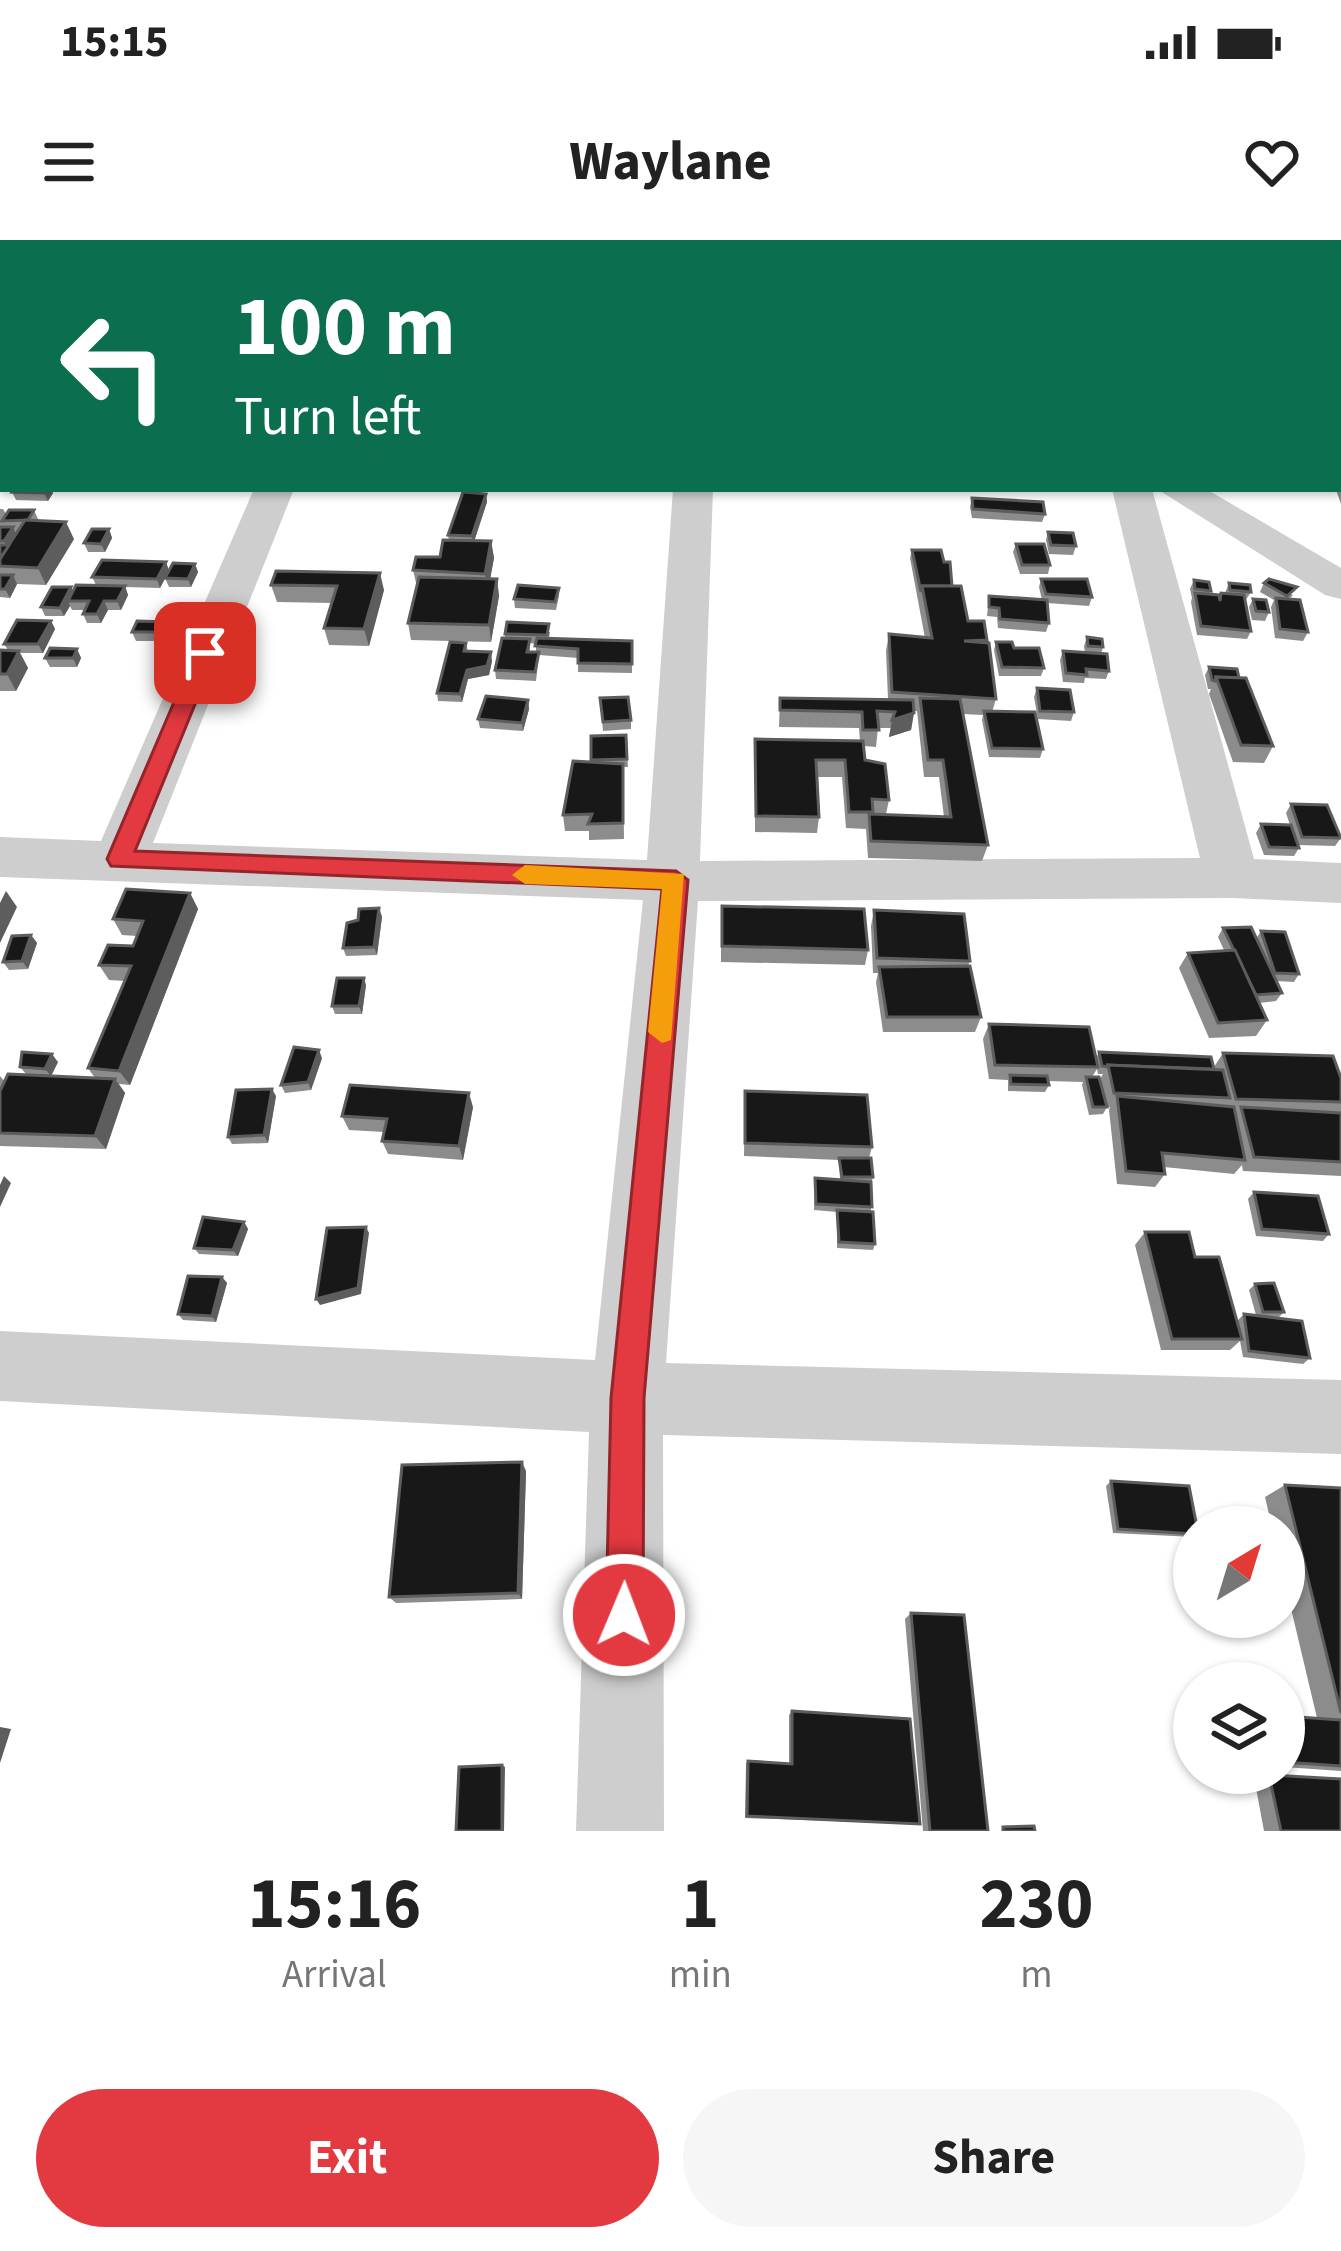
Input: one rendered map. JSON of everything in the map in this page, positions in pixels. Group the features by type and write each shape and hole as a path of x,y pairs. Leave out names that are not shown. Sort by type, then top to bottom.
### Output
{"street":[{"path":"120,859 273,492"},
{"path":"620,1831 628,1398 676,880 677,785 691,634 693,492"},
{"path":"1133,492 1232,878"},
{"path":"1182,492 1341,586"},
{"path":"0,857 676,880 1232,878 1341,883"},
{"path":"0,1366 628,1398 1341,1418"}],"building":[{"path":"463,492 486,494 472,536 448,535"},
{"path":"972,498 1043,502 1045,514 973,509"},
{"path":"9,510 34,510 28,520 2,521"},
{"path":"25,520 66,522 38,568 0,566 0,559"},
{"path":"0,527 13,527 4,541 0,541"},
{"path":"92,529 109,529 101,544 84,543"},
{"path":"1048,532 1073,533 1076,546 1051,545"},
{"path":"443,540 491,541 485,574 413,570 416,557 440,557"},
{"path":"1016,544 1044,544 1050,565 1022,565"},
{"path":"912,550 941,550 944,562 950,562 952,586 922,586 921,592"},
{"path":"102,560 166,562 157,579 92,577"},
{"path":"173,563 195,564 188,579 165,578"},
{"path":"276,571 380,573 364,629 324,628 337,586 271,585"},
{"path":"0,575 13,575 5,589 0,589"},
{"path":"419,577 497,579 489,625 408,623"},
{"path":"1041,579 1087,579 1092,597 1046,594"},
{"path":"1269,579 1297,587 1287,596 1264,583"},
{"path":"1194,580 1209,582 1211,591 1195,589"},
{"path":"1229,583 1250,585 1251,592 1230,590"},
{"path":"76,585 125,586 117,601 104,601 97,614 83,614 89,601 68,601"},
{"path":"518,585 559,588 555,602 514,599"},
{"path":"922,586 961,586 968,621 984,621 987,640 964,641 989,643 996,699 892,692 889,634 932,638"},
{"path":"52,587 71,587 60,608 41,607"},
{"path":"1195,593 1219,595 1220,601 1221,593 1244,595 1251,631 1201,626"},
{"path":"989,596 1047,600 1049,623 1000,619 999,608 989,607"},
{"path":"1276,598 1300,600 1308,632 1280,629"},
{"path":"1253,599 1266,600 1269,612 1256,611"},
{"path":"17,620 51,621 38,644 4,644"},
{"path":"137,621 166,622 160,632 132,632"},
{"path":"507,622 549,624 547,635 505,634"},
{"path":"1087,637 1102,639 1103,647 1088,646"},
{"path":"502,638 530,639 527,652 539,652 535,672 495,670"},
{"path":"537,638 632,641 632,664 578,663 578,649 535,646"},
{"path":"450,642 466,643 464,651 491,652 487,666 467,670 460,694 437,693"},
{"path":"996,642 1039,648 1044,668 1002,667"},
{"path":"50,648 77,649 73,658 45,658"},
{"path":"0,650 19,651 7,674 0,674"},
{"path":"1063,651 1107,654 1109,671 1066,673"},
{"path":"1209,667 1237,669 1239,678 1212,680"},
{"path":"1216,677 1246,678 1273,746 1241,745"},
{"path":"1037,688 1070,690 1074,712 1040,711"},
{"path":"486,696 528,700 522,723 478,719"},
{"path":"628,697 631,720 603,722 600,698"},
{"path":"780,698 913,700 914,713 892,720 895,712 877,711 879,730 863,730 862,712 780,710"},
{"path":"920,698 960,699 988,845 871,841 869,814 951,817 943,760 928,760"},
{"path":"984,711 1035,712 1043,749 992,748"},
{"path":"626,735 627,759 591,760 591,736"},
{"path":"755,739 863,741 865,760 885,764 889,800 872,799 873,812 849,812 845,760 816,760 819,817 756,816"},
{"path":"573,761 623,764 623,823 588,824 592,814 563,815"},
{"path":"1291,804 1327,805 1341,838 1302,837"},
{"path":"1261,824 1291,825 1299,848 1269,847"},
{"path":"126,889 190,893 119,1071 88,1068 131,966 99,965 108,945 133,946 143,921 113,919"},
{"path":"722,906 864,909 868,950 722,946"},
{"path":"379,908 374,947 343,948 347,923 358,920 359,909"},
{"path":"874,910 964,914 970,961 877,958"},
{"path":"1251,927 1282,993 1256,995 1223,928"},
{"path":"1261,931 1285,932 1299,974 1275,973"},
{"path":"31,935 22,961 3,962 12,936"},
{"path":"1235,950 1267,1020 1218,1023 1188,953"},
{"path":"970,966 981,1017 887,1017 879,967"},
{"path":"337,978 364,978 359,1006 332,1006"},
{"path":"989,1024 1089,1027 1098,1067 995,1065"},
{"path":"294,1047 319,1050 308,1082 281,1085"},
{"path":"22,1052 52,1054 45,1069 20,1067"},
{"path":"1099,1052 1211,1057 1214,1069 1102,1066"},
{"path":"1223,1053 1333,1056 1341,1078 1341,1102 1236,1099"},
{"path":"1108,1065 1223,1070 1230,1098 1114,1093"},
{"path":"8,1074 115,1079 95,1136 0,1133 0,1091"},
{"path":"1010,1075 1047,1076 1049,1085 1011,1084"},
{"path":"1086,1077 1099,1077 1107,1107 1093,1107"},
{"path":"350,1085 469,1093 459,1146 382,1141 387,1119 342,1116"},
{"path":"272,1089 264,1135 228,1137 236,1090"},
{"path":"745,1091 867,1095 872,1147 745,1143"},
{"path":"1117,1096 1234,1107 1245,1160 1162,1153 1165,1174 1126,1171"},
{"path":"1241,1107 1341,1113 1341,1162 1254,1157"},
{"path":"839,1158 871,1158 873,1177 842,1177"},
{"path":"815,1178 871,1182 872,1207 816,1204"},
{"path":"1254,1192 1318,1196 1329,1234 1262,1229"},
{"path":"837,1210 873,1212 875,1244 839,1242"},
{"path":"203,1217 244,1222 233,1250 194,1248"},
{"path":"366,1227 358,1288 316,1299 327,1228"},
{"path":"1145,1232 1189,1232 1195,1257 1219,1257 1242,1339 1172,1339"},
{"path":"188,1276 222,1277 212,1316 178,1314"},
{"path":"1274,1283 1284,1312 1263,1312 1255,1284"},
{"path":"1244,1314 1302,1321 1310,1358 1249,1351"},
{"path":"522,1462 518,1593 389,1597 402,1465"},
{"path":"1111,1481 1189,1486 1193,1506 1173,1506 1173,1533 1118,1529"},
{"path":"1285,1485 1341,1488 1341,1713 1305,1566 1305,1506 1290,1506"},
{"path":"911,1613 964,1615 988,1831 930,1831"},
{"path":"792,1711 910,1719 920,1824 747,1816 748,1761 792,1764"},
{"path":"1305,1717 1341,1720 1341,1766 1305,1763"},
{"path":"502,1765 502,1831 456,1831 459,1767"},
{"path":"1305,1777 1341,1779 1341,1831 1281,1831 1273,1794 1305,1794"},
{"path":"1034,1826 1035,1831 1003,1831 1003,1827"}],"slow traffic":[{"path":"525,875 676,880 662,1032"}],"route":[{"path":"205,653 120,859 676,880 628,1398 624,1615"}]}
